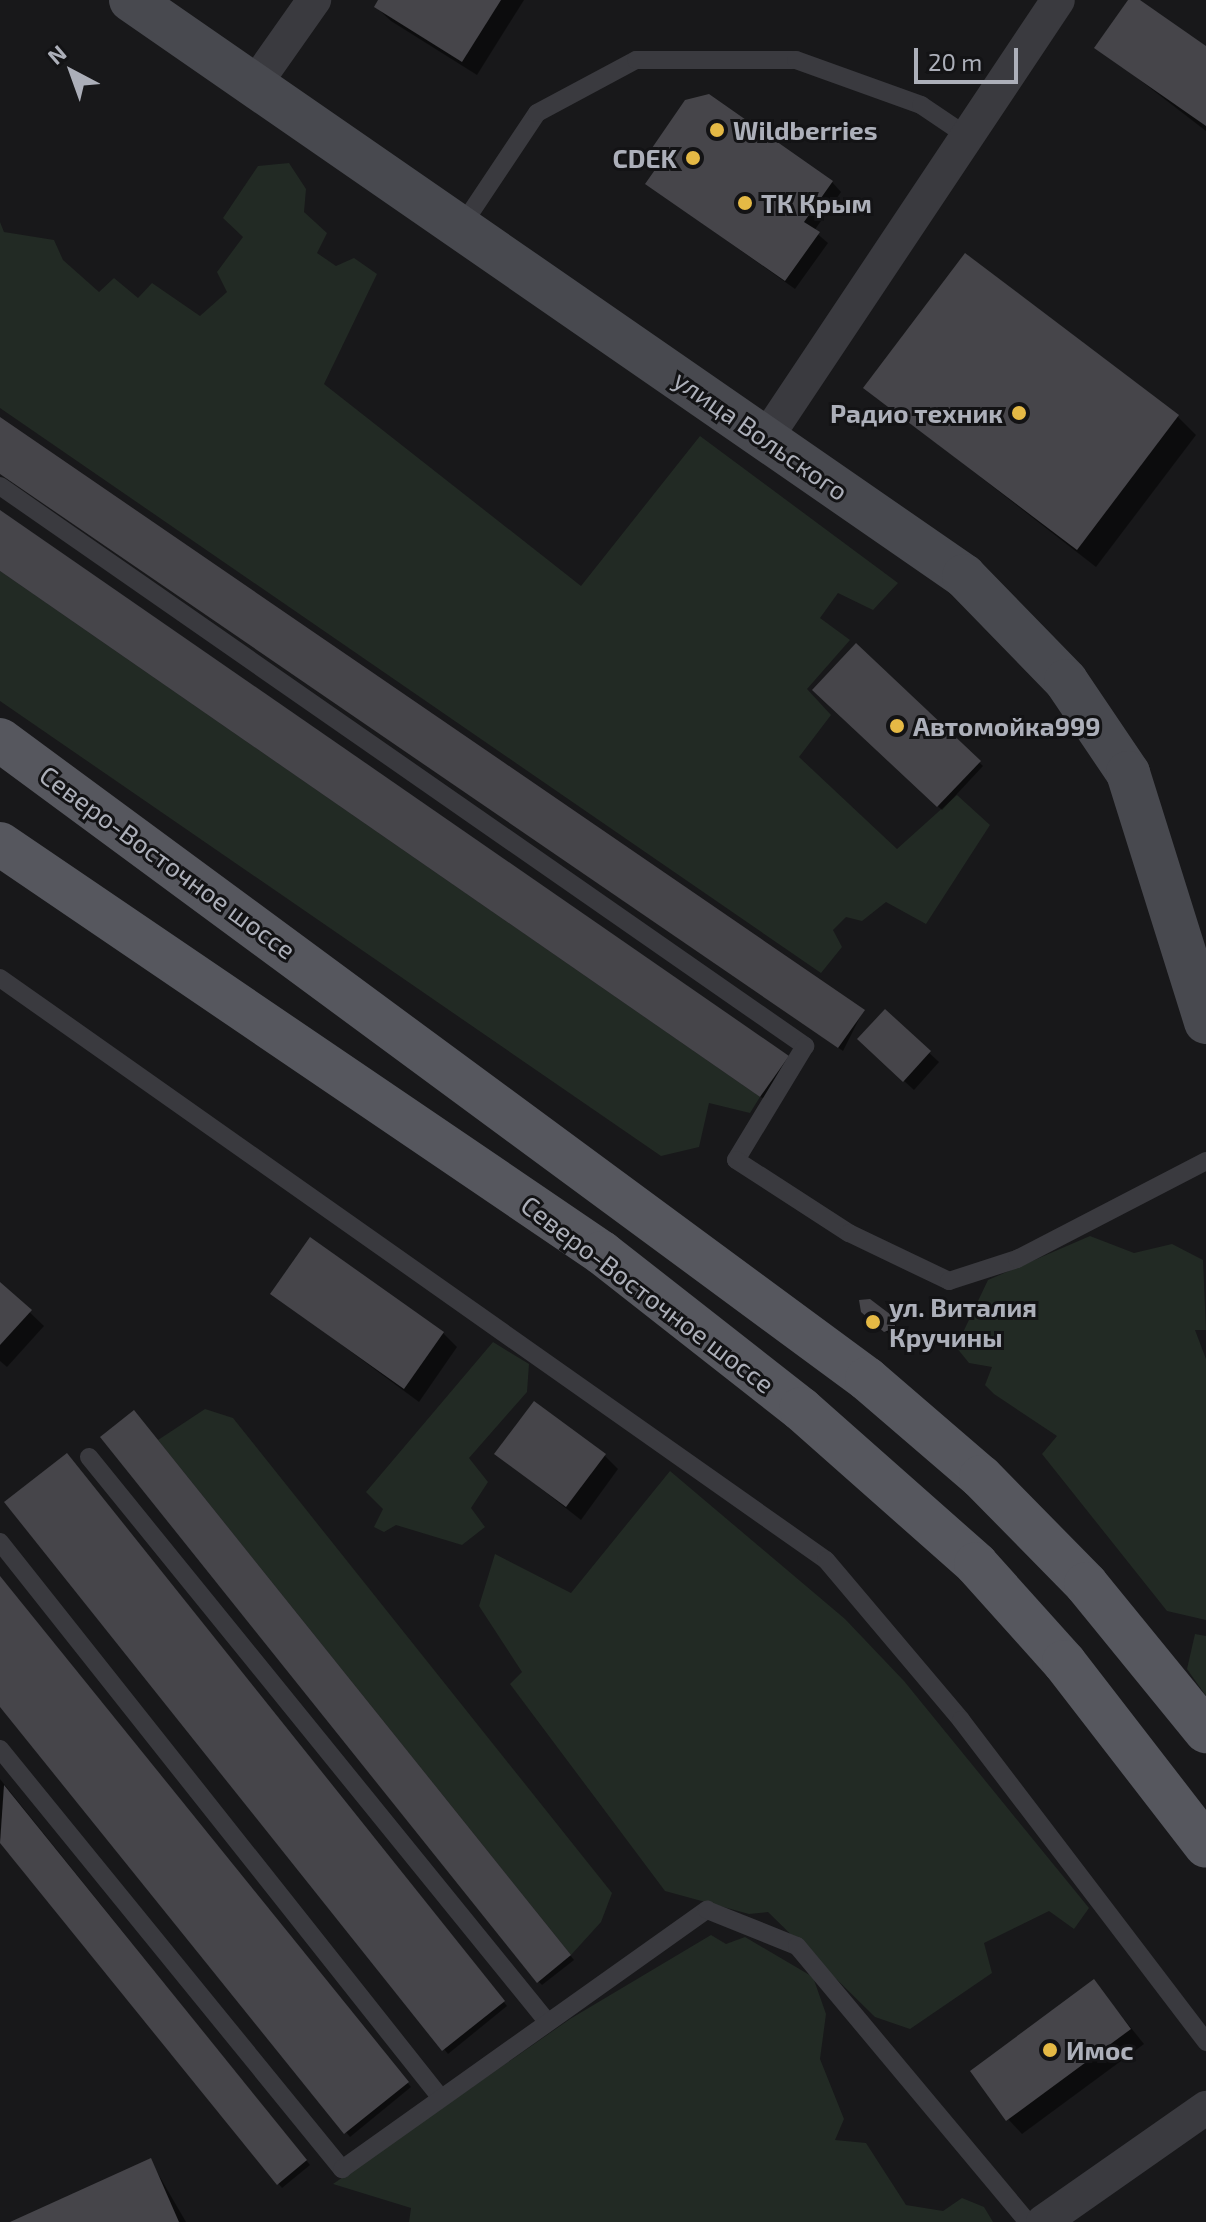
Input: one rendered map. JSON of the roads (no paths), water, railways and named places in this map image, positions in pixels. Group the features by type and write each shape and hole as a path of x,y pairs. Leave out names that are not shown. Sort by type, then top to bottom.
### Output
{"main road":[{"name":"улица Вольского","path":"131,0 964,576 1066,681 1128,773 1206,1022"},
{"name":"Северо-Восточное шоссе","path":"0,740 867,1379 981,1477 1086,1584 1206,1731"},
{"name":"Северо-Восточное шоссе","path":"0,844 602,1253 801,1409 976,1564 1064,1662 1206,1846"}],"street":[{"path":"255,84 314,0"},
{"path":"766,438 1058,0"},
{"path":"1043,2222 1206,2108"}],"lane":[{"path":"461,227 537,113 636,60 796,60 921,105 967,136"},
{"path":"0,486 805,1046 736,1160 849,1233 949,1281 1017,1259 1206,1161"},
{"path":"0,978 826,1560 961,1720 1206,2042"},
{"path":"89,1457 545,2019"},
{"path":"0,1542 440,2097"},
{"path":"0,1749 342,2169 545,2019 707,1910 797,1946 1028,2222"}],"place":[{"name":"Wildberries","path":"717,130"},
{"name":"CDEK","path":"693,158"},
{"name":"ТК Крым","path":"745,203"},
{"name":"Радио техник","path":"1019,413"},
{"name":"Автомойка999","path":"897,726"},
{"name":"ул. Виталия Кручины","path":"873,1322"},
{"name":"Имос","path":"1050,2050"}]}
